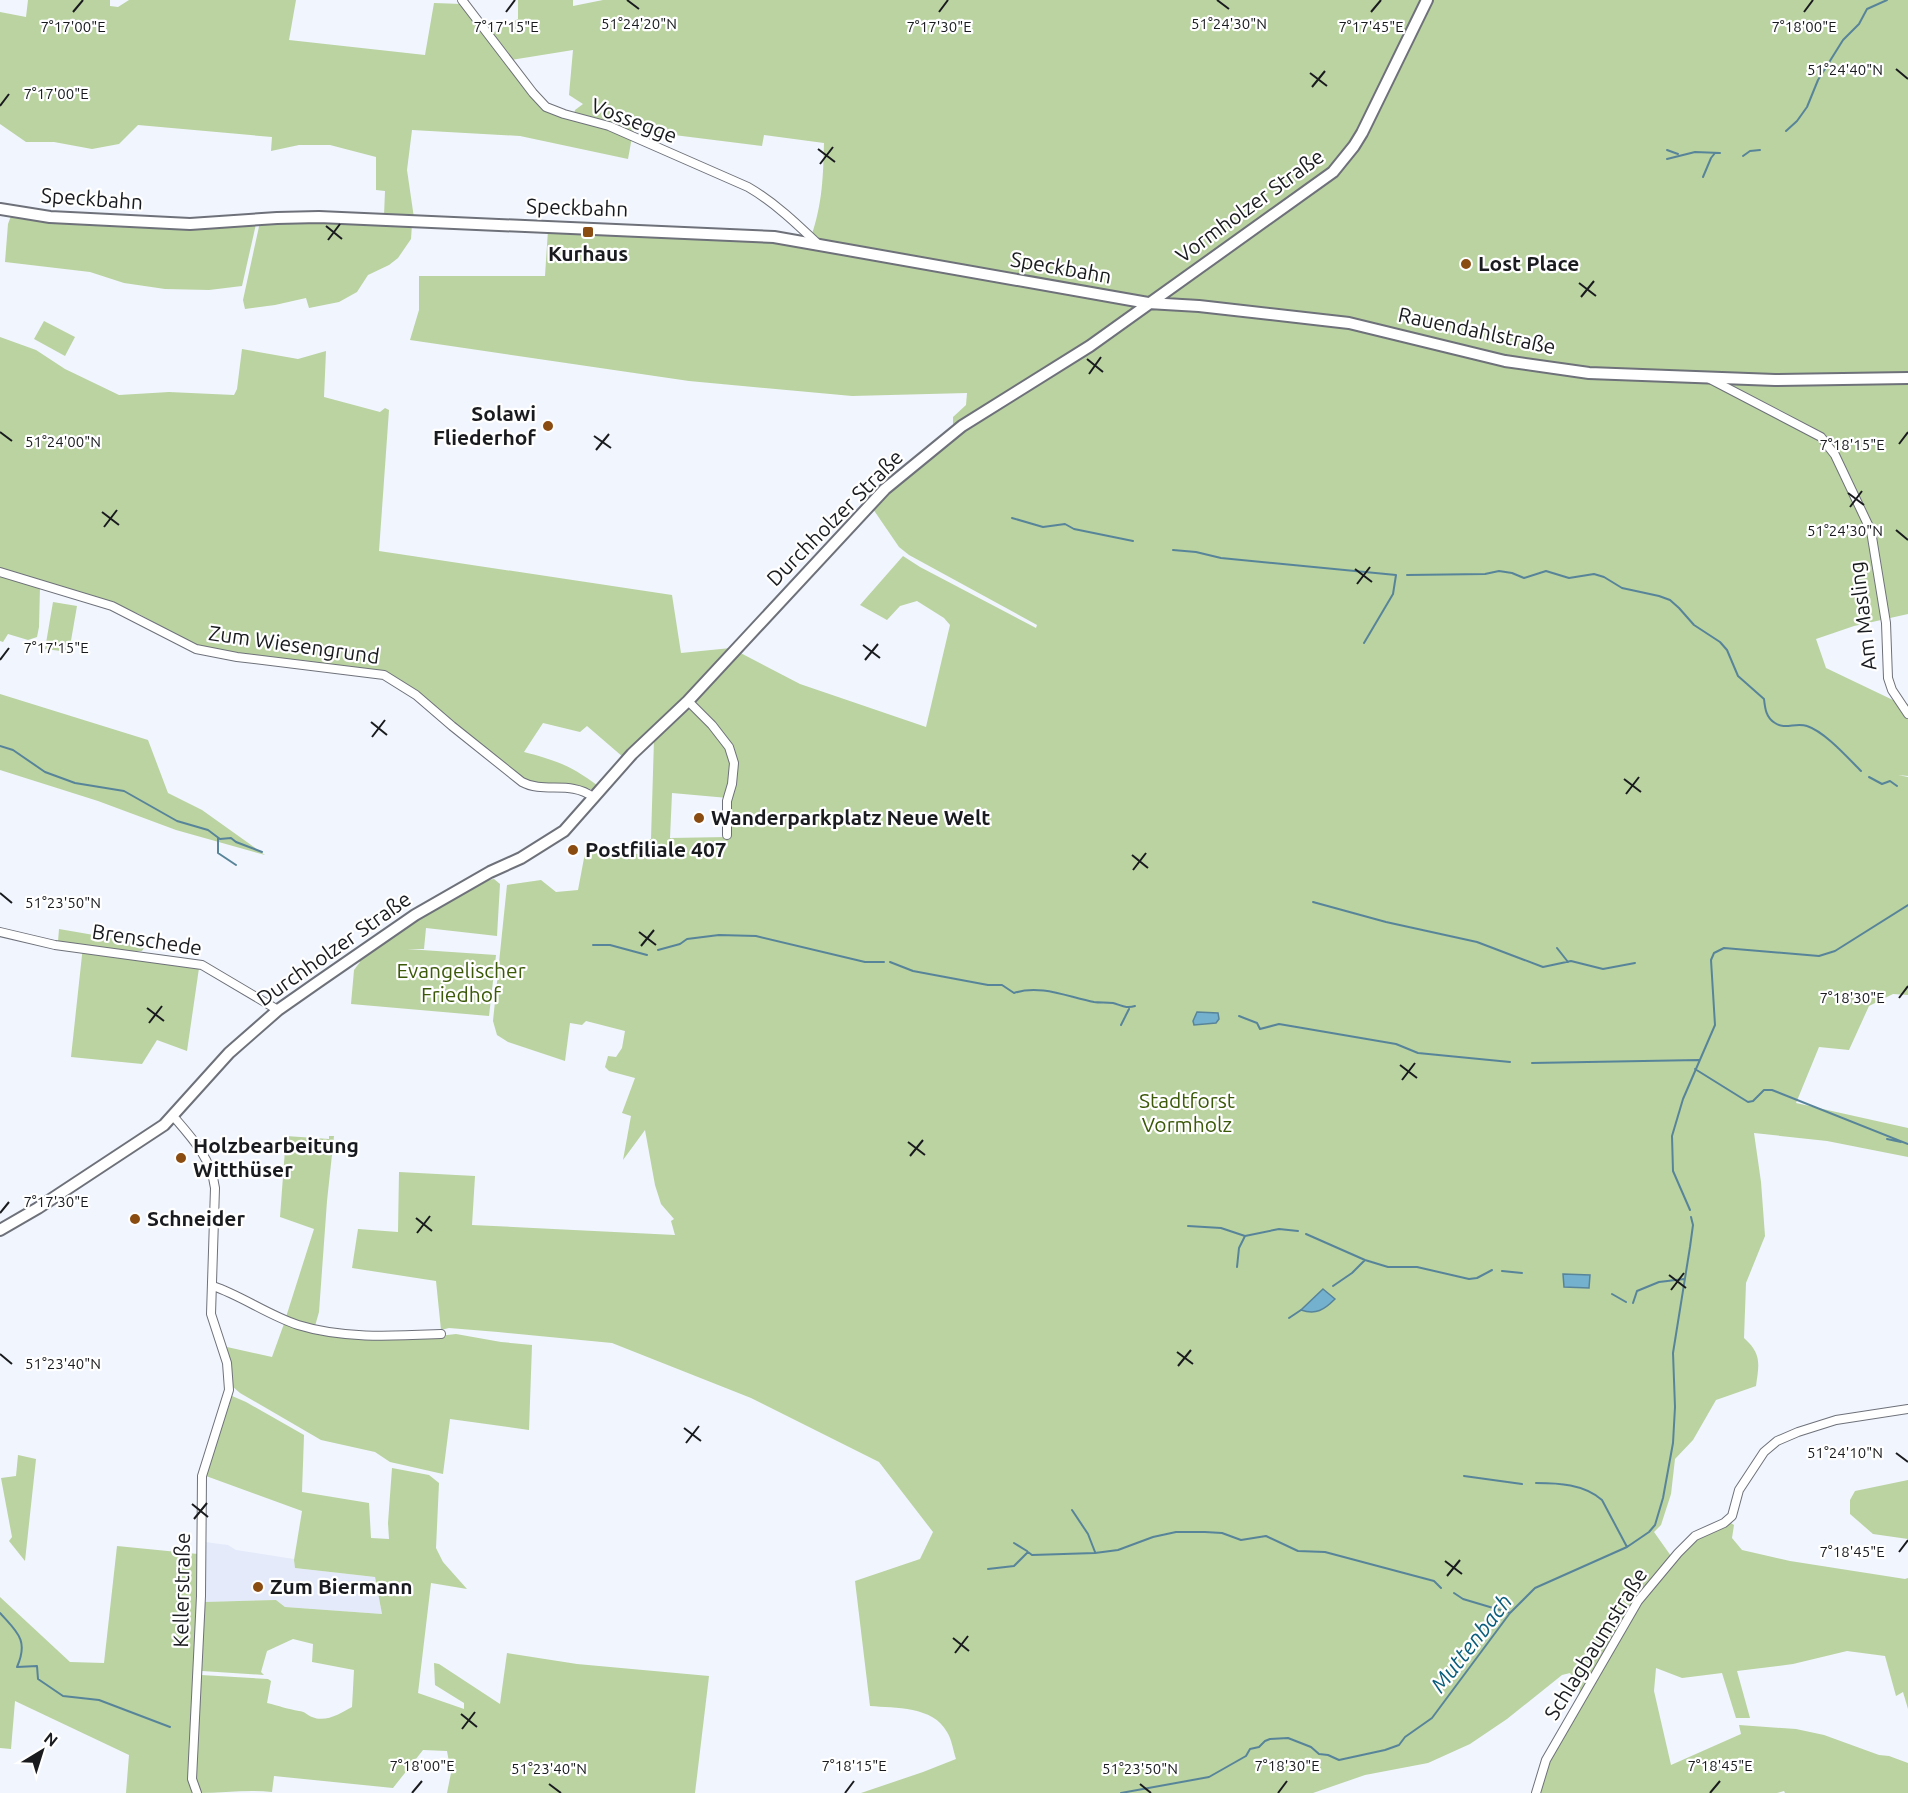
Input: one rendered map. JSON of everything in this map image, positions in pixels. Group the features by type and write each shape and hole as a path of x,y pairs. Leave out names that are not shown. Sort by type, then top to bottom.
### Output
{"street":[{"name":"Vossegge","path":"462,0 546,107 609,126 748,187 788,217 820,246"},
{"name":"Vormholzer Straße","path":"1148,303 1333,172 1354,146 1426,0"},
{"name":"Speckbahn","path":"0,209 50,217 180,224 319,217 728,233 774,237 1148,303"},
{"name":"Rauendahlstraße","path":"1148,303 1199,306 1349,323 1505,361 1589,373 1775,380 1908,378"},
{"name":"Durchholzer Straße","path":"0,1230 38,1208 164,1125 229,1053 278,1010 415,915 481,876 521,858 564,831 632,754 688,701 885,489 962,426 1090,346 1148,303"},
{"name":"Am Masling","path":"1704,376 1821,437 1835,455 1871,531 1886,623 1888,678 1892,690 1908,714"},
{"name":"Zum Wiesengrund","path":"0,572 112,606 196,648 237,657 384,675 416,695 522,782 535,787 564,786 585,790 593,797"},
{"path":"688,701 712,725 729,747 734,763 732,784 727,801 727,835"},
{"name":"Brenschede","path":"0,933 55,945 202,964 278,1010"},
{"name":"Kellerstraße","path":"173,1116 196,1144 213,1172 215,1188 211,1314 227,1363 229,1390 202,1476 201,1596 192,1779 197,1793"},
{"path":"213,1286 296,1324 318,1330 392,1336 441,1334"},
{"name":"Schlagbaumstraße","path":"1536,1793 1546,1760 1638,1601 1695,1536 1724,1523 1732,1516 1739,1490 1764,1452 1777,1441 1836,1420 1908,1409"}],"shaded area":[{"path":"205,1542 228,1545 236,1550 294,1559 295,1568 375,1577 382,1614 285,1607 276,1600 204,1602"}],"green space":[{"path":"28,0 110,0 110,6 118,7 129,0 296,0 289,40 425,55 434,3 462,4 542,107 632,137 628,159 520,136 412,130 407,170 414,218 384,216 385,191 376,190 376,157 330,145 299,145 271,151 272,137 138,125 119,144 92,149 54,142 26,142 0,124 0,12 26,17"},
{"name":"Stadtforst Vormholz","path":"518,0 573,0 573,6 603,0 1908,0 1908,614 1854,626 1816,639 1826,668 1895,701 1908,704 1908,776 1898,775 1908,777 1908,995 1893,994 1869,1006 1849,1050 1819,1047 1796,1103 1908,1128 1908,1157 1827,1141 1754,1133 1765,1236 1746,1283 1744,1338 1754,1349 1758,1360 1756,1386 1716,1400 1693,1440 1675,1459 1671,1494 1661,1525 1654,1532 1671,1556 1577,1702 1580,1688 1570,1673 1562,1675 1507,1719 1470,1744 1428,1763 1365,1775 1313,1793 861,1793 956,1759 947,1732 933,1717 902,1708 870,1706 855,1581 920,1559 933,1532 879,1462 751,1398 612,1343 449,1328 441,1330 436,1281 352,1268 358,1229 398,1232 399,1172 475,1176 472,1225 675,1235 671,1221 674,1219 661,1204 655,1185 645,1130 623,1160 631,1116 622,1113 635,1078 609,1071 605,1067 608,1056 616,1057 622,1048 625,1031 586,1021 582,1025 570,1023 565,1061 508,1042 497,1035 493,1021 507,885 541,880 556,892 578,890 585,853 646,854 646,839 651,839 654,739 623,757 587,726 580,732 543,723 524,752 563,764 598,786 595,790 529,783 410,689 353,668 229,653 196,646 139,614 0,571 0,337 36,350 65,369 119,395 169,392 234,395 237,389 242,349 298,359 326,351 324,397 380,412 385,408 389,410 379,551 672,595 681,653 731,648 800,684 926,727 950,625 944,618 917,601 900,606 887,620 860,605 903,556 1036,628 1037,625 909,555 899,547 873,509 891,490 960,431 953,424 953,417 966,405 967,393 852,396 689,381 410,340 419,310 419,276 545,276 548,230 730,237 808,246 813,232 821,195 824,143 764,135 762,146 634,130 633,134 574,114 575,110 583,104 569,95 573,50 511,60 492,33 518,19","holes":["672,793 728,798 728,837 670,838"]},
{"path":"11,216 256,224 242,286 209,290 165,289 124,283 90,272 5,262 8,224"},
{"path":"294,220 412,224 411,239 398,258 368,275 357,292 339,302 309,308 306,298 245,309 243,300 260,222"},
{"path":"44,321 75,337 65,356 34,339"},
{"path":"0,574 40,586 37,637 28,640 8,634 3,642 0,641"},
{"path":"53,602 77,606 69,652 45,649"},
{"path":"0,694 148,740 168,793 202,810 265,855 176,830 98,801 0,770"},
{"name":"Evangelischer Friedhof","path":"494,879 500,884 497,936 426,928 424,949 407,949 496,955 489,1016 351,1004 354,970 360,962 358,957 482,881"},
{"path":"59,929 146,944 142,951 125,951 124,956 199,968 187,1051 157,1040 142,1064 71,1057 83,946 58,942"},
{"path":"286,1136 329,1139 329,1136 334,1136 319,1312 315,1326 310,1327 286,1317 314,1229 280,1217"},
{"path":"285,1321 309,1331 430,1337 456,1334 532,1345 529,1430 450,1419 443,1474 390,1462 375,1452 321,1440 240,1393 232,1386 227,1347 272,1357"},
{"path":"232,1396 304,1435 302,1492 369,1503 371,1538 389,1539 392,1468 429,1475 439,1483 436,1548 443,1562 467,1589 431,1583 418,1693 464,1709 464,1703 435,1685 434,1663 500,1704 507,1653 577,1664 709,1676 695,1793 447,1793 451,1773 447,1751 423,1750 393,1788 274,1776 272,1792 199,1793 195,1778 201,1675 268,1679 271,1681 267,1703 323,1719 333,1717 352,1707 354,1670 312,1662 313,1644 293,1639 267,1651 261,1672 264,1675 202,1671 204,1602 276,1600 285,1607 382,1614 375,1577 295,1568 294,1560 302,1511 206,1476"},
{"path":"18,1455 36,1459 25,1561 9,1541 12,1537 1,1478 16,1476"},
{"path":"1908,1480 1908,1539 1873,1534 1850,1514 1850,1500 1855,1491"},
{"path":"1731,1523 1734,1525 1732,1538 1742,1550 1790,1561 1908,1578 1908,1709 1903,1692 1896,1696 1885,1656 1847,1651 1793,1664 1737,1671 1750,1718 1736,1718 1722,1673 1682,1678 1656,1668 1654,1691 1671,1765 1741,1734 1739,1725 1796,1729 1824,1735 1908,1763 1908,1793 1785,1793 1784,1791 1777,1793 1538,1793 1545,1767 1638,1607 1672,1563 1698,1537"},
{"path":"117,1546 198,1554 196,1671 188,1778 192,1793 126,1793 129,1755 15,1701 11,1749 0,1748 0,1597 70,1662 104,1663"}],"water":[{"path":"1197,1012 1218,1013 1219,1019 1216,1023 1194,1025 1193,1021"},
{"path":"1563,1274 1590,1275 1589,1288 1564,1287"},
{"path":"1323,1289 1335,1299 1320,1310 1311,1312 1301,1310"}],"waterway":[{"path":"1786,131 1807,107 1818,80 1843,40 1859,24 1867,9 1887,0"},
{"path":"1667,150 1678,154"},
{"path":"1743,156 1750,151 1760,150"},
{"path":"1667,159 1695,152 1720,153"},
{"path":"1703,177 1715,153"},
{"path":"1012,518 1043,527 1065,524 1074,529 1133,541"},
{"path":"1173,550 1196,552 1221,558 1396,575 1393,594 1364,643"},
{"path":"1407,575 1485,574 1499,571 1524,578 1546,571 1569,578 1594,574 1622,588 1670,600 1694,625 1720,642 1727,650 1738,676 1764,699 1766,712 1772,721 1783,726 1803,725 1814,729 1836,746 1861,771"},
{"path":"0,746 13,750 45,772 75,783 124,791 177,821 208,830 220,839 231,838 262,852"},
{"path":"1869,777 1882,784 1890,781 1897,786"},
{"path":"218,838 218,853 236,865"},
{"path":"1313,902 1386,922 1477,942 1543,967 1571,961 1603,969 1635,963"},
{"name":"Muttenbach","path":"1690,1210 1673,1171 1672,1136 1683,1099 1715,1025 1711,960 1714,953 1724,948 1819,956 1835,951 1908,905"},
{"path":"658,950 680,944 687,939 719,935 756,936 865,962 884,962"},
{"path":"593,945 610,945 647,955"},
{"path":"1557,948 1568,962"},
{"path":"890,962 913,971 988,985 1002,985 1014,993 1034,990 1054,992 1094,1002 1113,1003 1126,1007 1135,1006"},
{"path":"1121,1025 1129,1009"},
{"path":"1239,1016 1257,1023 1260,1029 1279,1024 1396,1044 1418,1053 1510,1062"},
{"path":"1532,1063 1699,1060"},
{"path":"1695,1069 1748,1102 1753,1101 1764,1090 1772,1090 1908,1144"},
{"path":"1887,1139 1901,1142"},
{"name":"Muttenbach","path":"1121,1793 1209,1777 1246,1756 1250,1749 1259,1747 1270,1739 1288,1738 1311,1747 1319,1754 1339,1760 1399,1745 1405,1737 1432,1718 1510,1613 1535,1588 1627,1547 1649,1532 1655,1525 1663,1498 1673,1443 1675,1407 1673,1353 1693,1225 1691,1217"},
{"path":"1188,1226 1221,1228 1245,1236 1279,1229 1298,1231"},
{"path":"1306,1234 1365,1260 1388,1267 1417,1267 1469,1279 1477,1278 1492,1270"},
{"path":"1237,1267 1239,1248 1245,1236"},
{"path":"1333,1286 1352,1273 1365,1260"},
{"path":"1502,1271 1522,1273"},
{"path":"1633,1303 1637,1291 1659,1282 1684,1279"},
{"path":"1612,1294 1626,1302"},
{"path":"1289,1318 1301,1310"},
{"path":"1464,1476 1522,1484"},
{"path":"1536,1483 1570,1486 1595,1495 1602,1500 1627,1547"},
{"path":"1072,1510 1088,1534 1095,1552"},
{"path":"988,1569 1014,1566 1028,1552 1032,1555 1095,1553 1118,1550 1153,1537 1176,1532 1205,1532 1222,1533 1241,1540 1266,1536 1298,1551 1325,1552 1434,1581 1441,1588"},
{"path":"1014,1543 1027,1551"},
{"path":"1454,1593 1463,1599 1510,1613"},
{"path":"0,1613 16,1631 21,1643 22,1650 17,1667 37,1666 38,1679 63,1696 99,1700 170,1727"}],"place":[{"name":"Kurhaus","path":"588,232"},
{"name":"Lost Place","path":"1466,264"},
{"name":"Solawi Fliederhof","path":"548,426"},
{"name":"Wanderparkplatz Neue Welt","path":"699,818"},
{"name":"Postfiliale 407","path":"573,850"},
{"name":"Holzbearbeitung Witthüser","path":"181,1158"},
{"name":"Schneider","path":"135,1219"},
{"name":"Zum Biermann","path":"258,1587"}]}
